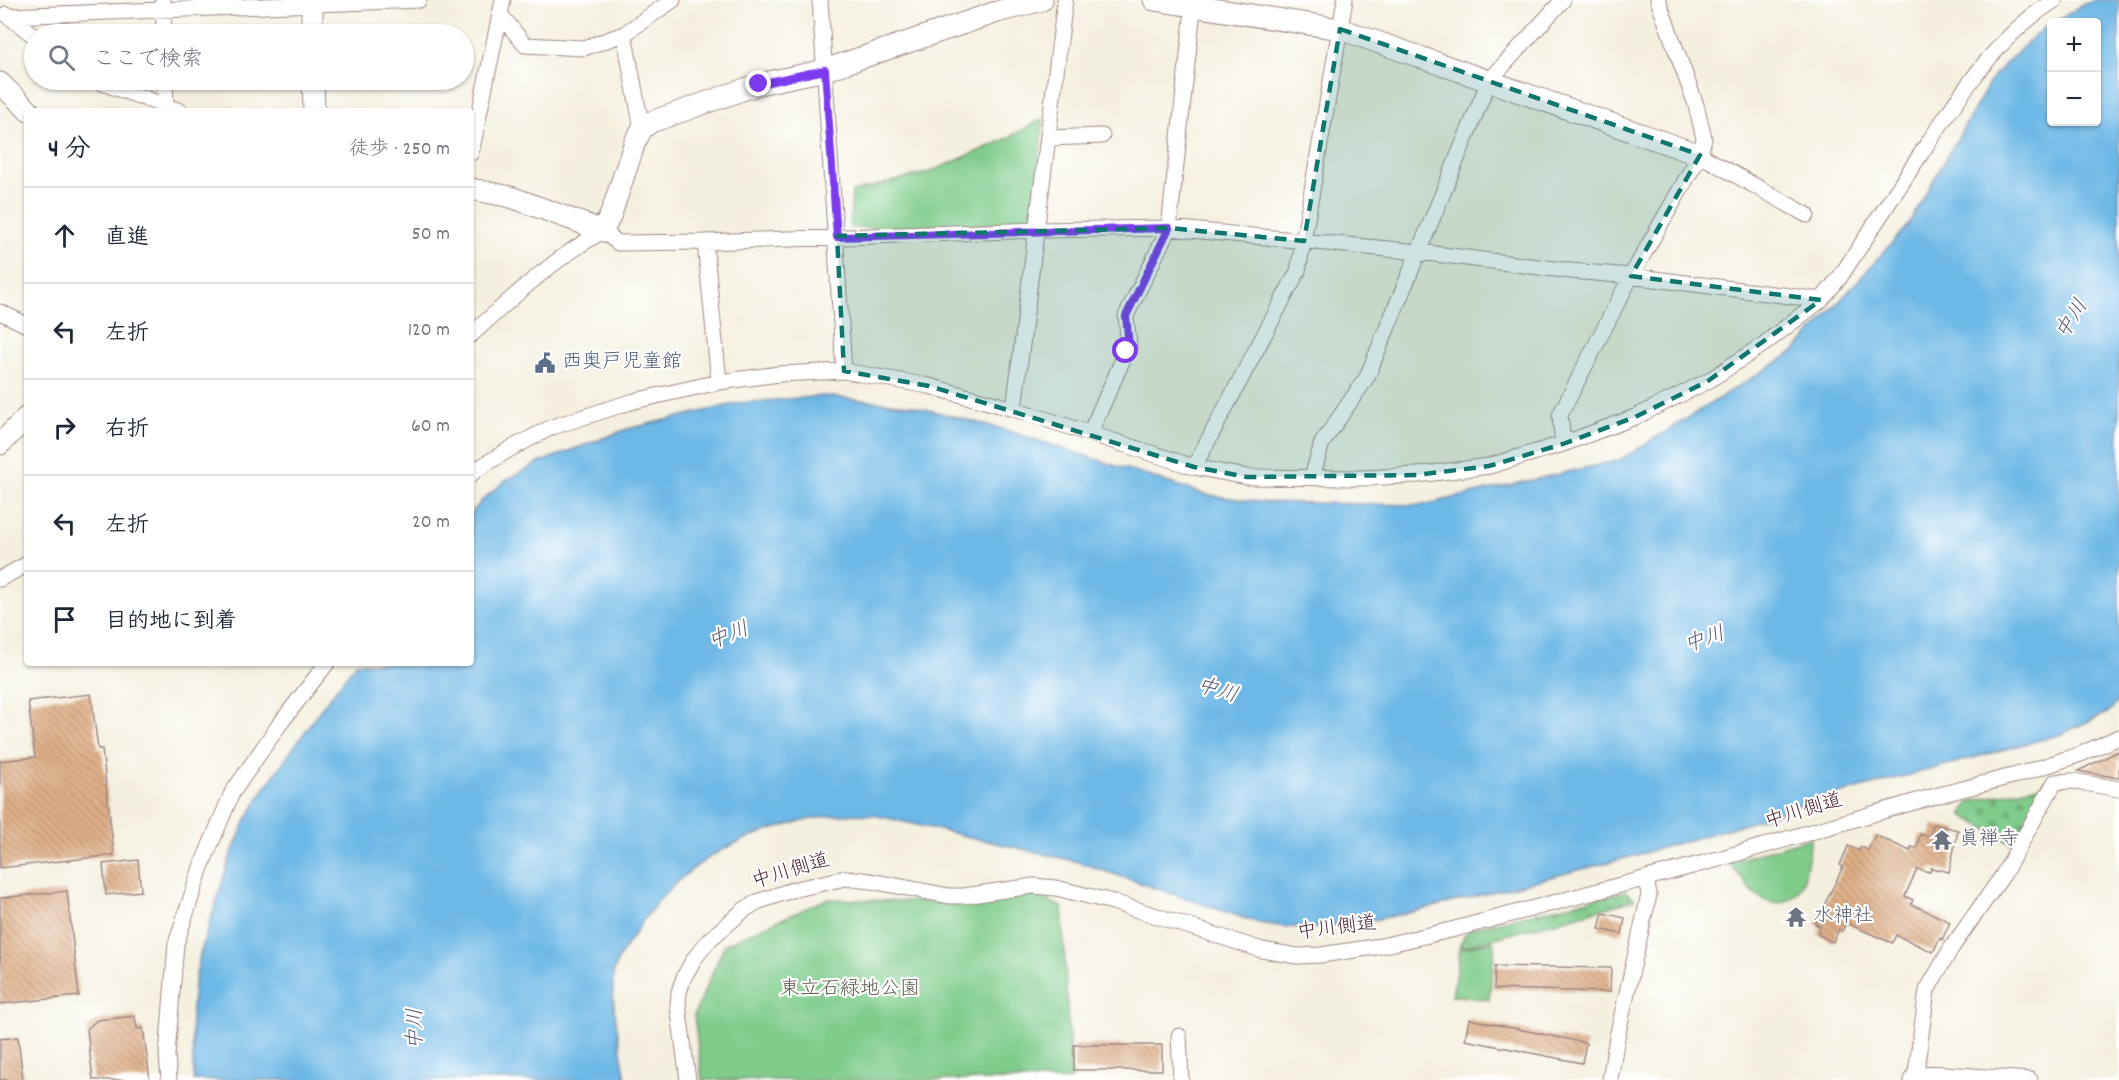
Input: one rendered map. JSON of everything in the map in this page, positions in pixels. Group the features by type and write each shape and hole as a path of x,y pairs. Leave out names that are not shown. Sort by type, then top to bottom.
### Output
{"street":[{"path":"4,13 15,3 15,0"},
{"path":"4,13 163,4 419,0"},
{"path":"501,7 525,45 584,48 624,34 673,0"},
{"path":"820,0 844,371"},
{"path":"474,332 537,275 574,248 603,231 635,142 642,129 651,122 759,84 825,70 998,12 1042,0"},
{"path":"1014,409 1065,0"},
{"path":"1154,0 1194,3 1340,29 1700,155 1807,215"},
{"path":"1194,467 1298,271 1346,0"},
{"path":"1312,477 1322,443 1367,376 1489,81 1563,0"},
{"path":"1563,444 1560,415 1631,276 1700,155 1704,138 1696,105 1658,0"},
{"path":"474,472 510,449 552,428 634,401 719,382 779,374 844,371 929,386 1090,432 1194,467 1247,477 1367,478 1417,475 1489,466 1563,444 1635,417 1708,381 1764,344 1821,300 1840,277 1985,61 2011,34 2040,9 2055,0"},
{"path":"312,2 312,24"},
{"path":"1090,432 1129,346 1126,316 1169,228 1194,3"},
{"path":"163,4 164,24"},
{"path":"474,138 501,7"},
{"path":"4,13 24,28"},
{"path":"624,34 642,129"},
{"path":"0,83 26,108"},
{"path":"122,90 173,108"},
{"path":"168,90 173,108"},
{"path":"313,90 314,108"},
{"path":"1049,138 1102,136"},
{"path":"474,190 511,197 603,231 618,243 1169,228 1419,252 1821,300"},
{"path":"705,242 719,382"},
{"path":"0,312 24,324"},
{"path":"0,444 24,420"},
{"path":"0,579 24,566"},
{"path":"169,1080 167,1055 176,944 201,867 232,793 279,725 325,666"},
{"name":"中川側道","path":"688,1080 678,1005 679,992 693,959 725,924 757,902 792,890 845,878 949,896 1033,886 1056,888 1113,902 1262,950 1297,956 1350,951 1408,940 1772,844 2024,772 2080,754 2119,737"},
{"path":"2030,1080 1914,1076 1927,990 1952,947 2003,875 2055,782 2073,781 2119,789"},
{"path":"1610,1080 1617,1037 1649,895 1646,878"},
{"path":"1179,1035 1180,1080"}],"highlighted area":[{"path":"1340,29 1700,155 1631,276 1821,300 1708,381 1635,417 1563,444 1489,466 1417,475 1247,477 1194,467 929,386 844,371 837,236 1169,228 1304,241"}],"green space":[{"path":"1044,118 1032,223 850,228 852,192 930,172 1004,140"},
{"path":"2046,784 2013,844 1962,815 1969,802"},
{"path":"1811,838 1802,885 1796,894 1786,901 1768,902 1760,898 1746,885 1729,862"},
{"path":"1625,891 1635,900 1459,948 1470,929"},
{"name":"東立石緑地公園","path":"1042,894 1042,898 1062,907 1071,1080 702,1080 694,1015 725,944 827,899 968,903"},
{"path":"1492,941 1495,946 1489,1000 1452,995 1460,949"}],"water":[{"name":"中川","path":"2096,0 2119,0 2119,701 2107,713 2059,735 1808,802 1748,823 1637,855 1418,911 1320,928 1259,923 1078,862 874,815 841,815 799,822 742,841 702,863 666,892 636,931 618,961 613,982 626,1080 194,1080 191,1018 194,985 200,955 230,857 245,822 263,791 354,666 474,666 474,510 482,500 505,481 538,463 627,429 739,403 824,396 910,405 1002,429 1207,495 1261,502 1422,505 1620,460 1795,351 1908,225 1994,75 2035,35 2047,27 2047,126 2101,126 2101,18 2061,18 2082,5"}],"building":[{"path":"91,694 98,749 102,749 114,855 0,868 0,761 35,757 28,701"},
{"path":"2119,751 2119,778 2078,771"},
{"path":"1933,824 1958,830 1949,872 1931,868 1930,872 1917,869 1905,896 1913,900 1911,904 1950,922 1942,940 1940,938 1933,952 1896,935 1892,943 1846,923 1842,931 1839,929 1833,942 1817,934 1821,927 1815,924 1843,867 1840,865 1848,846 1859,851 1861,847 1868,850 1875,835 1910,851 1911,847 1917,848 1920,834 1930,837"},
{"path":"138,860 141,891 106,895 103,864"},
{"path":"67,891 79,996 0,1004 0,898"},
{"path":"1603,913 1625,918 1622,934 1599,929"},
{"path":"1495,966 1611,968 1610,992 1494,989"},
{"path":"135,1016 137,1029 143,1028 150,1080 93,1080 87,1029 97,1020"},
{"path":"1469,1019 1586,1043 1582,1063 1465,1040"},
{"path":"18,1037 23,1080 0,1080 0,1039"},
{"path":"1074,1045 1162,1045 1162,1070 1074,1070"}],"place":[{"name":"西奥戸児童館","path":"545,363"},
{"name":"眞禅寺","path":"1942,840"},
{"name":"水神社","path":"1796,917"}],"route":[{"path":"759,84 825,70 837,237 1169,228 1126,316 1129,346 1126,351"}]}
